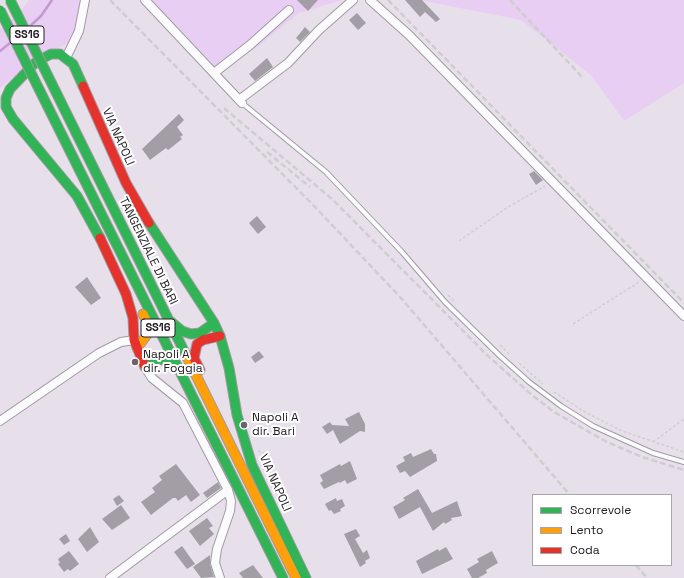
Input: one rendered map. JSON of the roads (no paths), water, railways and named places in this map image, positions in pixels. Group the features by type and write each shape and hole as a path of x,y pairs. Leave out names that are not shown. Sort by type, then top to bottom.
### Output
{"main road":[{"name":"TANGENZIALE DI BARI","path":"10,0 210,407 296,578"},
{"path":"0,17 19,0"},
{"name":"TANGENZIALE DI BARI","path":"0,10 283,578"},
{"path":"66,58 60,54 50,54 36,62 10,89 6,98 6,107 13,119 84,207 126,294 133,318 136,344 144,367 158,358 176,365"},
{"name":"VIA NAPOLI","path":"66,58 73,64 126,183 144,215 214,323 220,336 229,368 237,415 252,465 306,578"},
{"path":"135,282 134,295 149,326 147,336 136,344"},
{"path":"167,318 182,330 191,334 200,333 214,323"},
{"path":"210,407 209,389 194,358 194,352 198,344 203,340 220,336"}],"street":[{"path":"66,58 79,31 85,0"},
{"path":"145,0 241,101 288,63 319,30 353,0"},
{"path":"370,0 409,35 684,316"},
{"path":"214,73 250,45 289,10"},
{"path":"0,421 99,353 121,342 136,344"},
{"path":"144,367 152,378 183,403 228,490 231,501 217,549 215,563 220,578"},
{"path":"110,578 228,490"}],"lane":[{"path":"241,101 326,172 402,252 446,302 528,382 593,426 653,453 684,462"}],"waterway":[{"path":"29,27 41,16 52,0"},
{"path":"0,51 10,43"}],"railway":[{"path":"110,0 317,209 401,298 569,494"},
{"path":"388,0 684,303"},
{"path":"510,0 583,78"},
{"path":"224,108 332,199 488,356 532,395 554,412 605,441 642,457 684,470"},
{"path":"267,152 310,187"},
{"path":"637,566 647,578"}],"place":[{"name":"Napoli A dir. Foggia","path":"135,362"},
{"name":"Napoli A dir. Bari","path":"244,425"}]}
